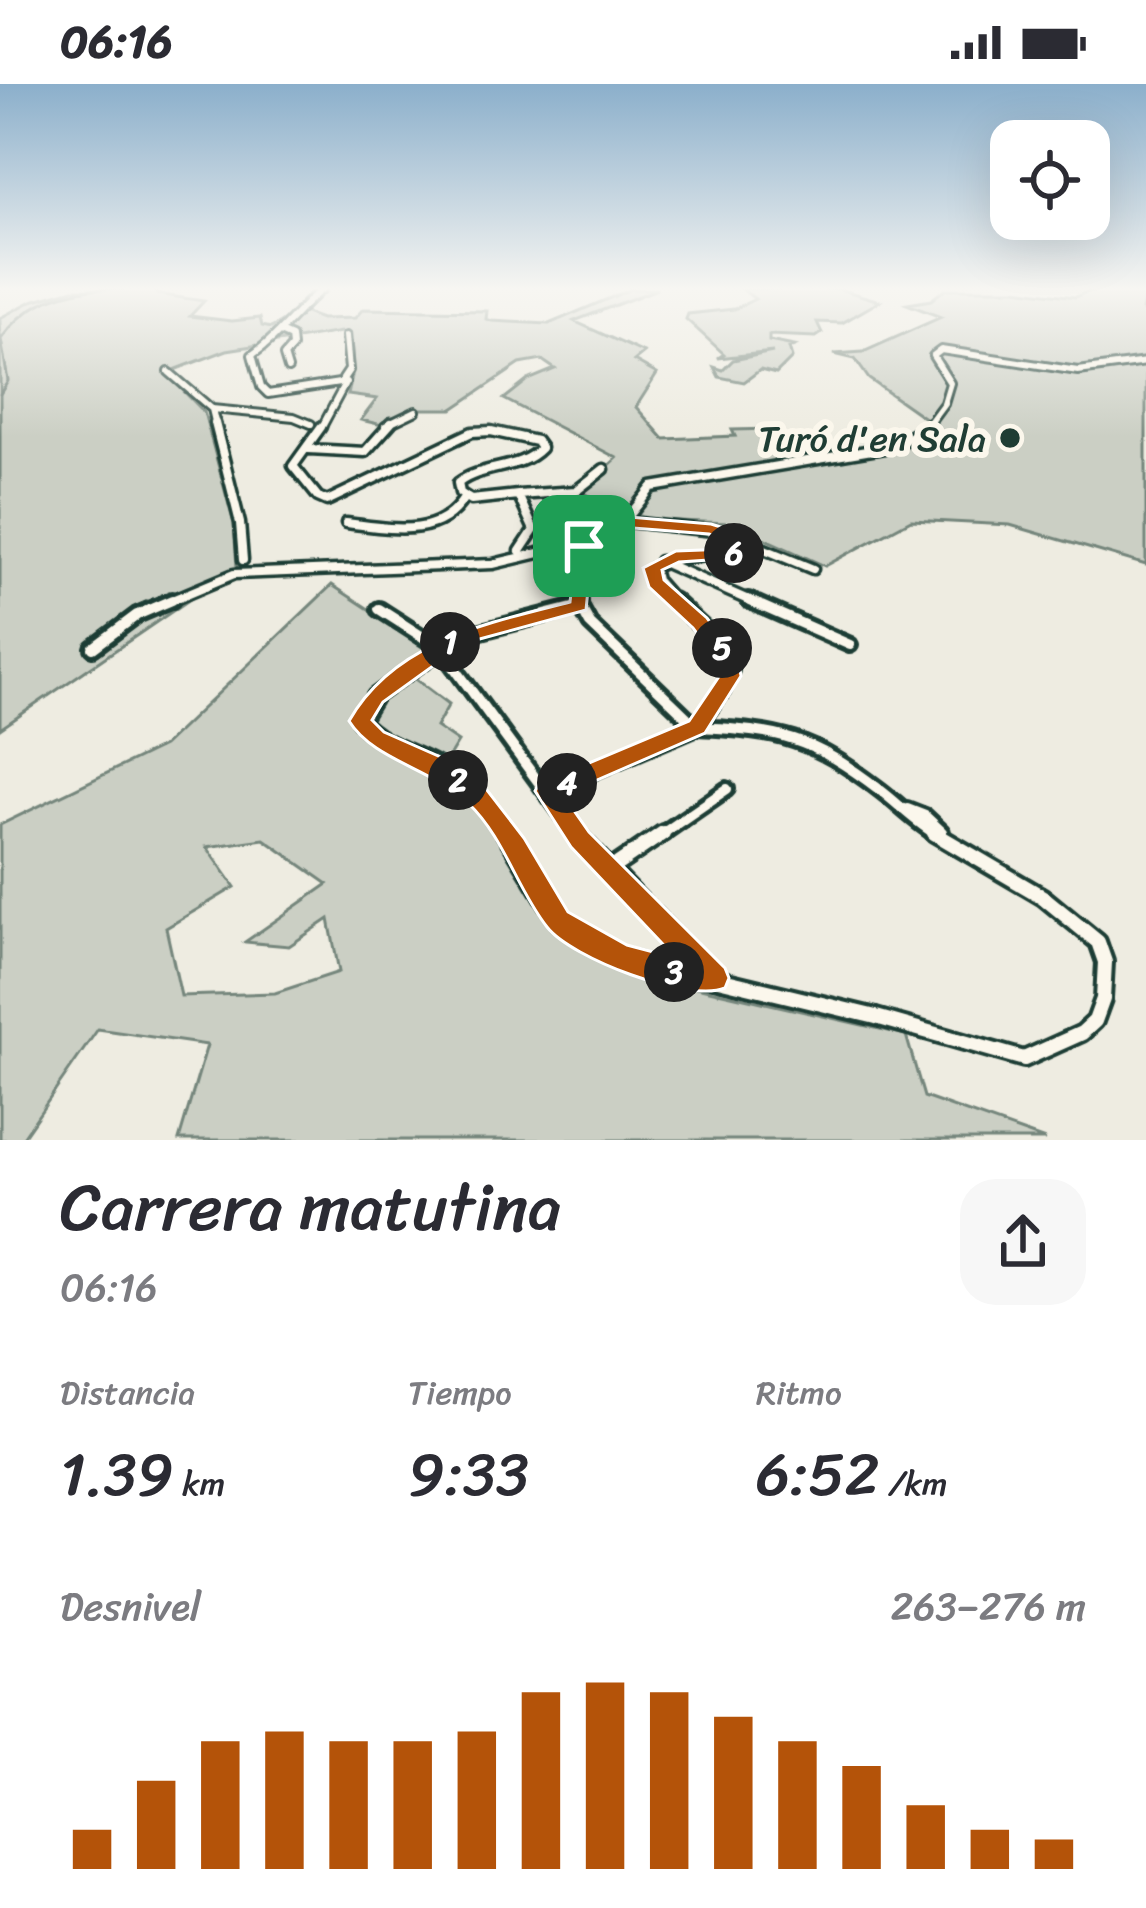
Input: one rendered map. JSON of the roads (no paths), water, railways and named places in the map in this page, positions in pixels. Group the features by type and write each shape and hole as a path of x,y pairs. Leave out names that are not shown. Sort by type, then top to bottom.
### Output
{"street":[{"path":"275,338 252,355 263,392 307,389 343,379"},
{"path":"288,369 284,356 292,347 291,338"},
{"path":"346,338 349,370 341,398 293,466 327,501 472,432 491,430 540,444 534,458 460,479 458,488 464,498"},
{"path":"93,648 137,615 234,574 510,561 614,535 629,522 637,497 652,487 872,452 909,441 924,429 950,390 933,356 941,350 1078,370 1146,362"},
{"path":"169,371 212,409 240,523 243,560 234,574"},
{"path":"212,409 294,417 319,426"},
{"path":"309,448 365,452 384,426 416,411"},
{"path":"464,498 576,491 604,469"},
{"path":"518,495 534,530 522,555"},
{"path":"346,523 430,526 451,516 464,498"},
{"path":"629,522 711,529 813,569"},
{"path":"697,727 731,676 730,663 700,623 652,578 652,568 676,556 732,554 742,546 741,539"},
{"path":"584,546 580,606 590,624 697,727"},
{"path":"243,560 256,570"},
{"path":"660,562 850,645"},
{"path":"548,791 697,727 769,731 800,740 902,807 918,825 945,836 1097,940 1107,966 1098,1015 1090,1028 1038,1057 1024,1059 714,978 660,970 620,956 559,922 515,846 479,797 437,765 395,749 364,730 360,721 375,696 440,648 474,630 580,606"},
{"path":"379,609 440,648 571,828 714,978"},
{"path":"609,870 727,789"}],"waterway":[{"path":"0,394 8,381 2,338"}],"place":[{"name":"Turó d'en Sala","path":"1010,438"}]}
